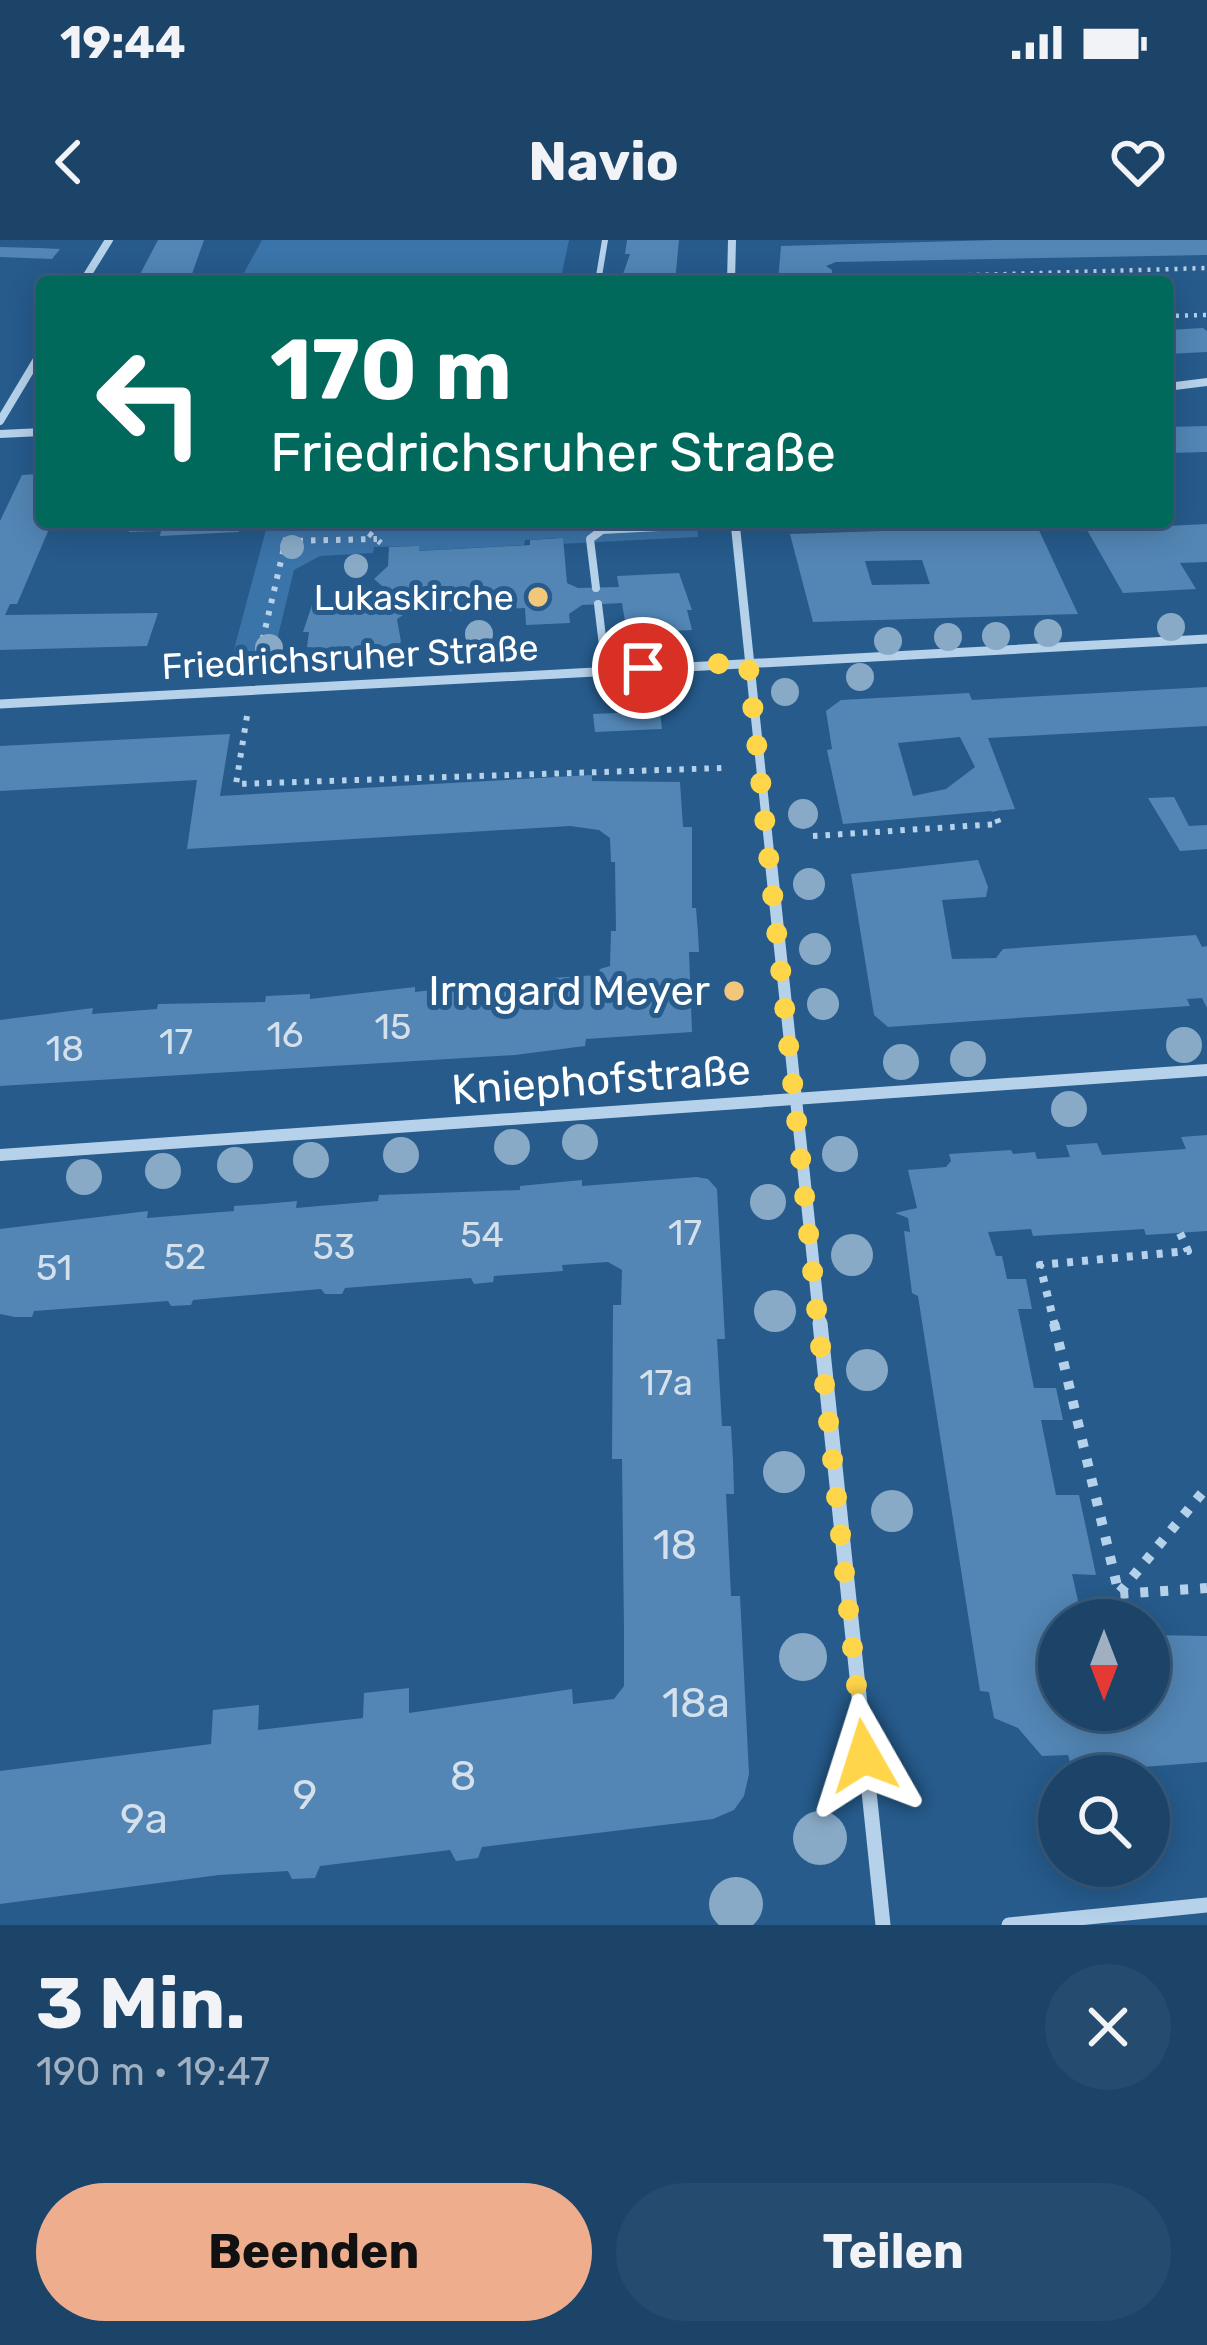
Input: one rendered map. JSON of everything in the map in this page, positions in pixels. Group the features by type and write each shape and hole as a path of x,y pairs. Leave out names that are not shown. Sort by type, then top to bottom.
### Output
{"street":[{"path":"87,276 109,240"},
{"path":"730,276 732,240"},
{"path":"0,421 36,361"},
{"path":"1173,387 1207,382"},
{"path":"1173,389 1207,392"},
{"path":"0,434 36,432"},
{"path":"735,528 883,1925"},
{"name":"Friedrichsruher Straße","path":"0,704 1207,639"},
{"name":"Kniephofstraße","path":"0,1155 1207,1070"},
{"path":"1009,1925 1207,1905"}],"lane":[{"path":"599,276 605,240"},
{"path":"596,588 590,538 602,530 640,528"},
{"path":"598,604 606,670"}],"path":[{"path":"941,276 1207,268"},
{"path":"1173,316 1207,315"},
{"path":"256,672 289,528"},
{"path":"286,541 380,541 366,528"},
{"path":"248,713 236,784 723,768"},
{"path":"813,836 999,824 994,811"},
{"path":"1119,1594 1040,1265 1188,1251 1180,1232"},
{"path":"1119,1594 1207,1487"},
{"path":"1119,1594 1207,1588"}],"shaded area":[{"path":"262,240 569,240 561,276 242,276"},
{"path":"266,528 697,528 698,537 559,544 558,538 525,540 524,545 414,551 414,546 374,547 373,553 320,556 294,570 271,665 229,668"}],"building":[{"path":"158,240 204,240 190,276 139,276"},
{"path":"627,240 679,240 676,276 622,276 630,254 625,254"},
{"path":"1207,240 1207,255 836,262 826,266 832,276 778,276 781,246"},
{"path":"0,247 60,249 52,259 0,257"},
{"path":"1203,328 1207,352 1173,354 1173,330"},
{"path":"1207,426 1207,452 1173,453 1173,427"},
{"path":"36,474 36,528 49,528 17,604 10,604 5,615 158,613 147,646 0,650 0,521 22,475"},
{"path":"1207,524 1207,562 1180,563 1196,589 1123,593 1087,530 1173,528"},
{"path":"130,528 242,528 160,536 161,531 129,532"},
{"path":"1038,528 1078,614 813,622 790,534","holes":["922,560 930,584 872,585 865,561"]},
{"name":"Lukaskirche","path":"563,538 567,583 578,588 619,587 617,576 679,573 692,610 687,610 692,630 627,633 622,603 582,605 569,614 570,623 526,625 525,608 406,613 397,619 401,642 397,645 351,650 307,647 309,632 303,632 312,605 387,601 388,591 374,579 388,566 389,547 419,546 419,551 530,545 530,540"},
{"path":"1207,687 1207,726 988,738 1015,809 843,824 827,750 832,749 826,711 841,700 969,693 972,700","holes":["960,737 975,767 946,789 913,796 898,743"]},
{"path":"660,711 662,729 595,732 593,714"},
{"path":"230,734 220,796 592,775 592,781 680,782 683,827 692,827 692,908 696,908 699,952 689,952 692,1032 586,1039 585,1046 515,1055 0,1086 0,1020 93,1008 92,1014 157,1009 158,1004 265,1002 266,996 310,994 310,999 415,987 415,992 521,980 521,985 549,983 552,978 598,975 610,966 611,931 616,931 615,862 611,862 610,838 599,830 570,826 187,849 197,780 0,791 0,746"},
{"path":"1174,797 1189,826 1207,825 1207,849 1180,851 1148,798"},
{"path":"978,860 988,887 986,897 942,900 952,959 996,958 1003,949 1196,935 1202,947 1207,946 1207,1008 1202,998 1187,999 1190,1006 888,1027 874,1015 851,874"},
{"path":"1207,1135 1207,1231 1146,1235 1144,1229 1033,1236 1031,1229 988,1232 996,1256 1002,1256 1007,1279 1026,1279 1032,1309 1018,1309 1034,1388 1056,1388 1063,1420 1041,1420 1056,1495 1079,1495 1096,1575 1072,1574 1078,1599 1038,1599 1038,1731 1170,1731 1170,1635 1207,1636 1207,1762 1170,1765 1170,1755 1041,1755 1018,1728 994,1718 989,1692 980,1691 918,1296 912,1293 904,1231 910,1232 908,1218 895,1213 917,1208 908,1170 946,1167 949,1154 1011,1150 1013,1154 1035,1152 1037,1159 1070,1157 1066,1145 1097,1143 1102,1155 1186,1149 1181,1137"},
{"path":"708,1179 717,1189 725,1339 717,1339 722,1426 731,1426 733,1460 734,1494 726,1494 731,1596 740,1596 749,1774 744,1796 734,1810 713,1819 482,1847 478,1858 456,1861 450,1850 320,1866 315,1878 292,1879 288,1871 219,1875 0,1904 0,1771 211,1744 213,1710 259,1705 258,1730 363,1718 364,1693 409,1688 409,1713 572,1689 573,1704 614,1699 624,1686 624,1632 622,1459 612,1459 613,1305 621,1305 622,1270 608,1262 562,1265 563,1271 494,1276 493,1282 474,1284 471,1278 345,1288 342,1294 325,1294 321,1289 193,1300 191,1305 171,1306 168,1301 34,1311 32,1317 15,1317 0,1314 0,1229 148,1211 147,1218 297,1201 296,1208 378,1201 379,1195"}],"place":[{"name":"Lukaskirche","path":"538,597"},
{"name":"Irmgard Meyer","path":"734,991"}],"route":[{"path":"643,668 748,662 864,1756"}]}
